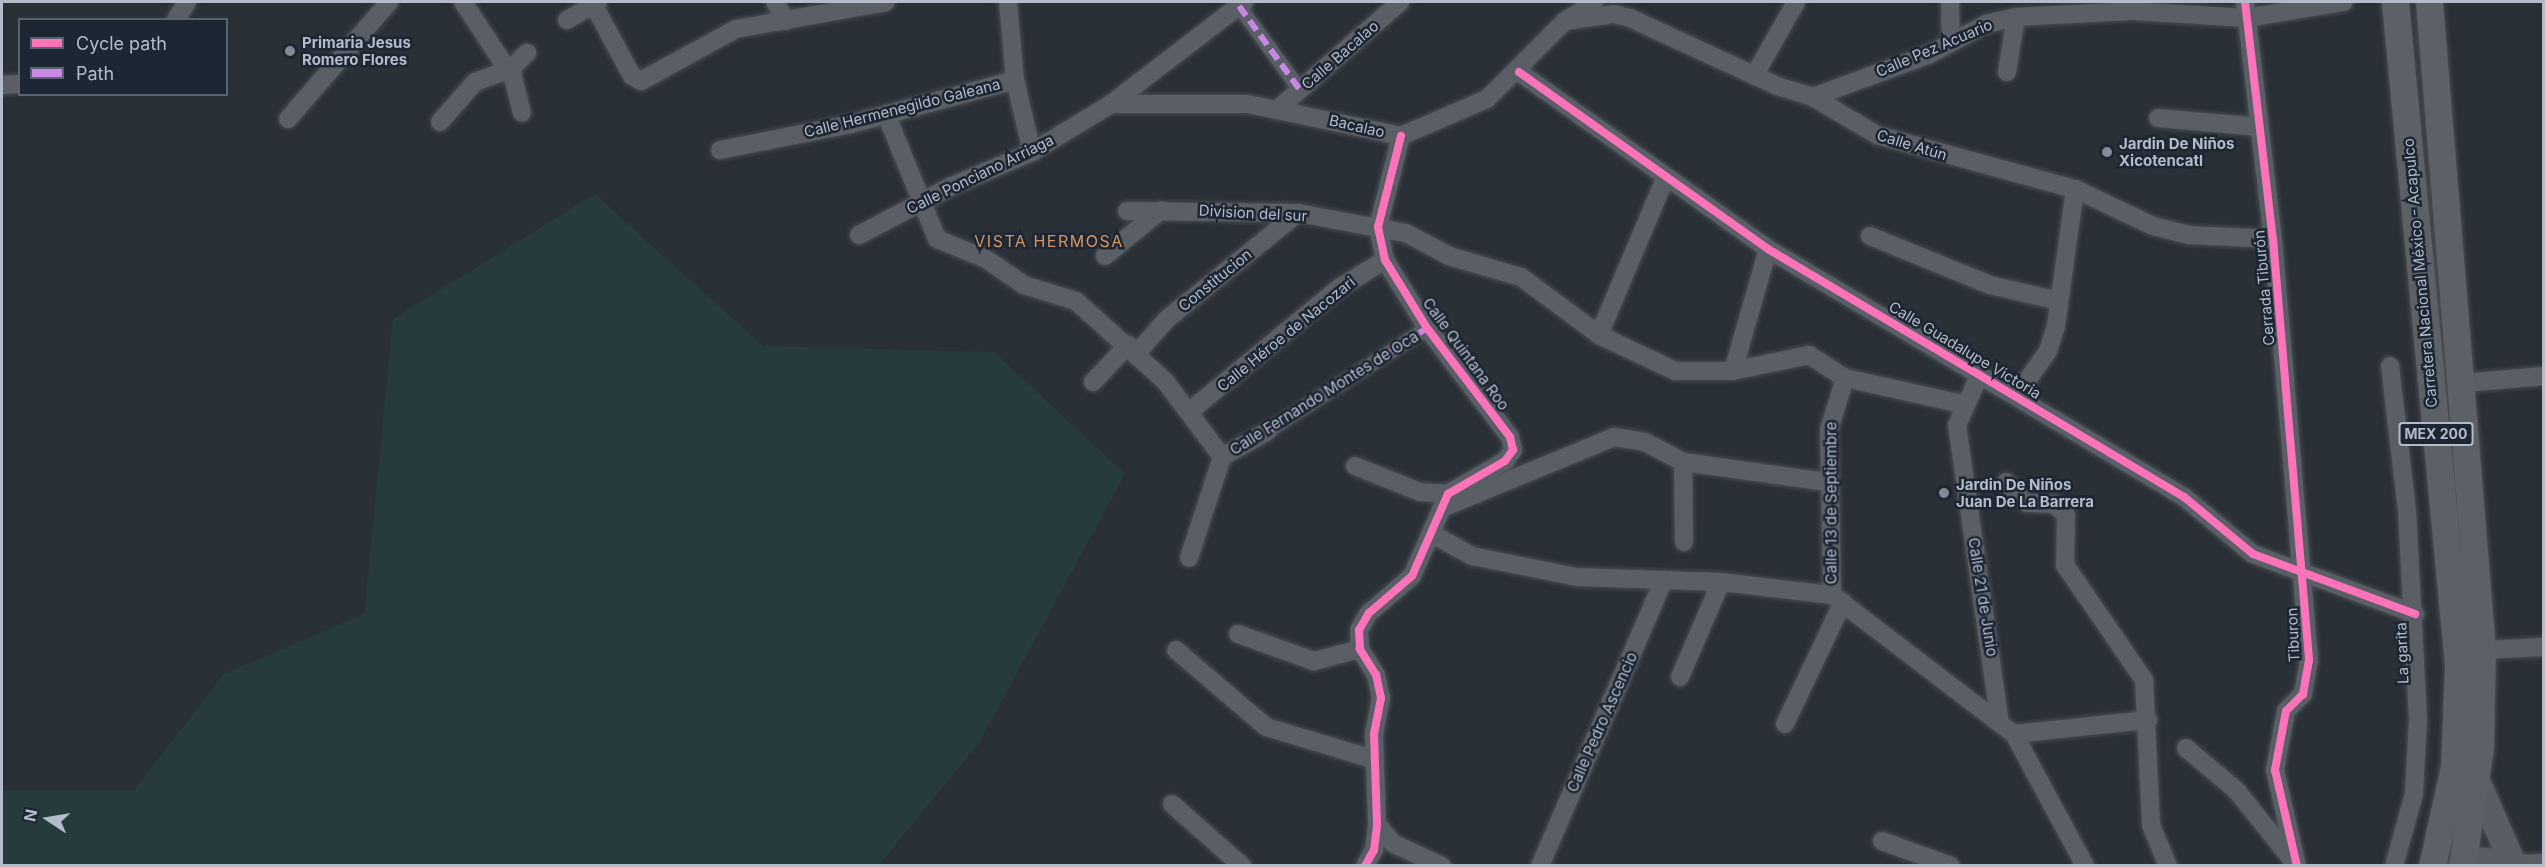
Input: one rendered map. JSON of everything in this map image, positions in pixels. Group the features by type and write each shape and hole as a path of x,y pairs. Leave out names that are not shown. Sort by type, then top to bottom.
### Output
{"main road":[{"name":"Carretera Nacional México - Acapulco","path":"2395,2 2458,665 2454,767 2432,866"},
{"name":"MEX 200","path":"2428,2 2463,383 2482,650 2477,781 2464,862"},
{"path":"2464,862 2514,865 2477,781"}],"street":[{"path":"177,18 188,2"},
{"path":"288,119 389,2"},
{"path":"463,2 509,69 522,113"},
{"path":"567,20 594,2 632,76 641,81 736,29 886,2"},
{"path":"775,2 786,21"},
{"path":"1008,2 1014,80 1032,152"},
{"name":"Calle Bacalao","path":"1279,108 1400,2"},
{"name":"Bacalao","path":"1111,104 1279,108 1401,136 1487,99 1519,72 1565,21 1594,2"},
{"path":"1754,76 1796,2"},
{"path":"1950,2 1951,41"},
{"name":"Calle Pez Acuario","path":"1813,97 2016,16 2199,8 2246,10 2344,2"},
{"path":"1241,4 1300,90"},
{"name":"Calle Ponciano Arriaga","path":"859,235 918,204 1032,152 1111,104 1241,4"},
{"name":"Cerrada Tiburón","path":"2246,10 2273,239 2302,572"},
{"name":"Calle Atún","path":"1565,21 1614,14 1630,18 1754,76 1813,97 1877,135 2075,189 2153,226 2188,235 2273,239"},
{"path":"2007,72 2016,16"},
{"path":"440,122 475,82 509,69 527,53"},
{"name":"Calle Guadalupe Victoria","path":"1519,72 1665,179 1768,249 2184,497 2253,554 2415,614"},
{"name":"Calle Hermenegildo Galeana","path":"720,150 886,114 1014,80"},
{"path":"886,114 918,204 937,239 986,259 1024,285 1076,301 1133,349 1189,412 1222,457 1189,558"},
{"path":"2158,118 2260,127"},
{"name":"Calle Quintana Roo","path":"1401,136 1378,226 1385,260 1427,328 1510,437 1513,450 1505,461 1445,501"},
{"path":"1599,334 1665,179"},
{"path":"2016,396 2048,351 2059,301 2075,189"},
{"path":"1105,256 1161,210"},
{"name":"Division del sur","path":"1127,211 1298,213 1378,226 1406,233 1481,267 1521,277 1599,334 1675,370 1733,371 1809,355 1845,378"},
{"name":"Constitucion","path":"1093,382 1298,213"},
{"path":"1870,236 1990,285 2059,301"},
{"path":"1733,371 1768,249"},
{"name":"Calle Héroe de Nacozari","path":"1189,412 1339,288 1385,260"},
{"name":"Calle Fernando Montes de Oca","path":"1222,457 1268,431 1427,328"},
{"name":"La garita","path":"2390,366 2415,614 2414,794 2394,866"},
{"name":"Calle 21 de Junio","path":"1980,374 1962,404 1958,448 1999,718"},
{"path":"2463,383 2544,376"},
{"path":"1845,378 1962,404"},
{"name":"Calle 13 de Septiembre","path":"1837,599 1828,482 1831,416 1845,378"},
{"path":"1355,466 1445,501 1614,437 1645,442 1683,462 1828,482"},
{"path":"1683,462 1684,542"},
{"path":"2006,482 2027,503 2054,504 2066,515 2065,565 2137,664 2148,720 2151,825 2168,866"},
{"path":"1365,866 1374,850 1377,824 1373,759 1381,698 1376,675 1360,649 1359,630 1369,613 1412,576 1445,501"},
{"path":"1432,534 1472,556 1519,568 1577,577 1721,582 1837,599 1999,718 2014,734 2085,866"},
{"name":"Tiburon","path":"2297,866 2275,770 2286,711 2308,681 2302,572"},
{"name":"Calle Pedro Ascencio","path":"1540,866 1664,579"},
{"path":"1680,677 1721,582"},
{"path":"1785,724 1837,599"},
{"path":"1238,634 1314,661 1360,649"},
{"path":"2482,650 2544,647"},
{"path":"1176,650 1266,727 1373,759"},
{"path":"2014,734 2148,720"},
{"path":"2186,748 2236,790 2297,866"},
{"path":"1172,804 1242,866"},
{"path":"1377,824 1394,844 1442,866"},
{"path":"1882,841 1924,861 1951,866"},
{"path":"2514,865 2544,863"}],"green space":[{"path":"595,194 763,346 994,352 1125,474 979,743 879,865 2,865 2,790 134,790 224,674 364,614 393,319"}],"marked path":[{"path":"1239,6 1300,90"},
{"path":"1268,431 1427,328"}],"cycle path":[{"path":"2245,2 2273,239 2309,660 2303,694 2286,711 2275,770 2297,866"},
{"path":"1519,72 1768,249 2184,497 2253,554 2415,614"},
{"path":"1365,866 1374,850 1377,824 1374,734 1381,698 1376,675 1360,649 1359,630 1369,613 1412,576 1448,494 1505,461 1513,450 1510,437 1427,328 1385,260 1378,227 1401,136"}],"place":[{"name":"Primaria Jesus Romero Flores","path":"290,51"},
{"name":"Jardin De Niños Xicotencatl","path":"2107,152"},
{"name":"Jardin De Niños Juan De La Barrera","path":"1944,493"}],"district":[{"name":"VISTA HERMOSA","path":"1049,241"}]}
